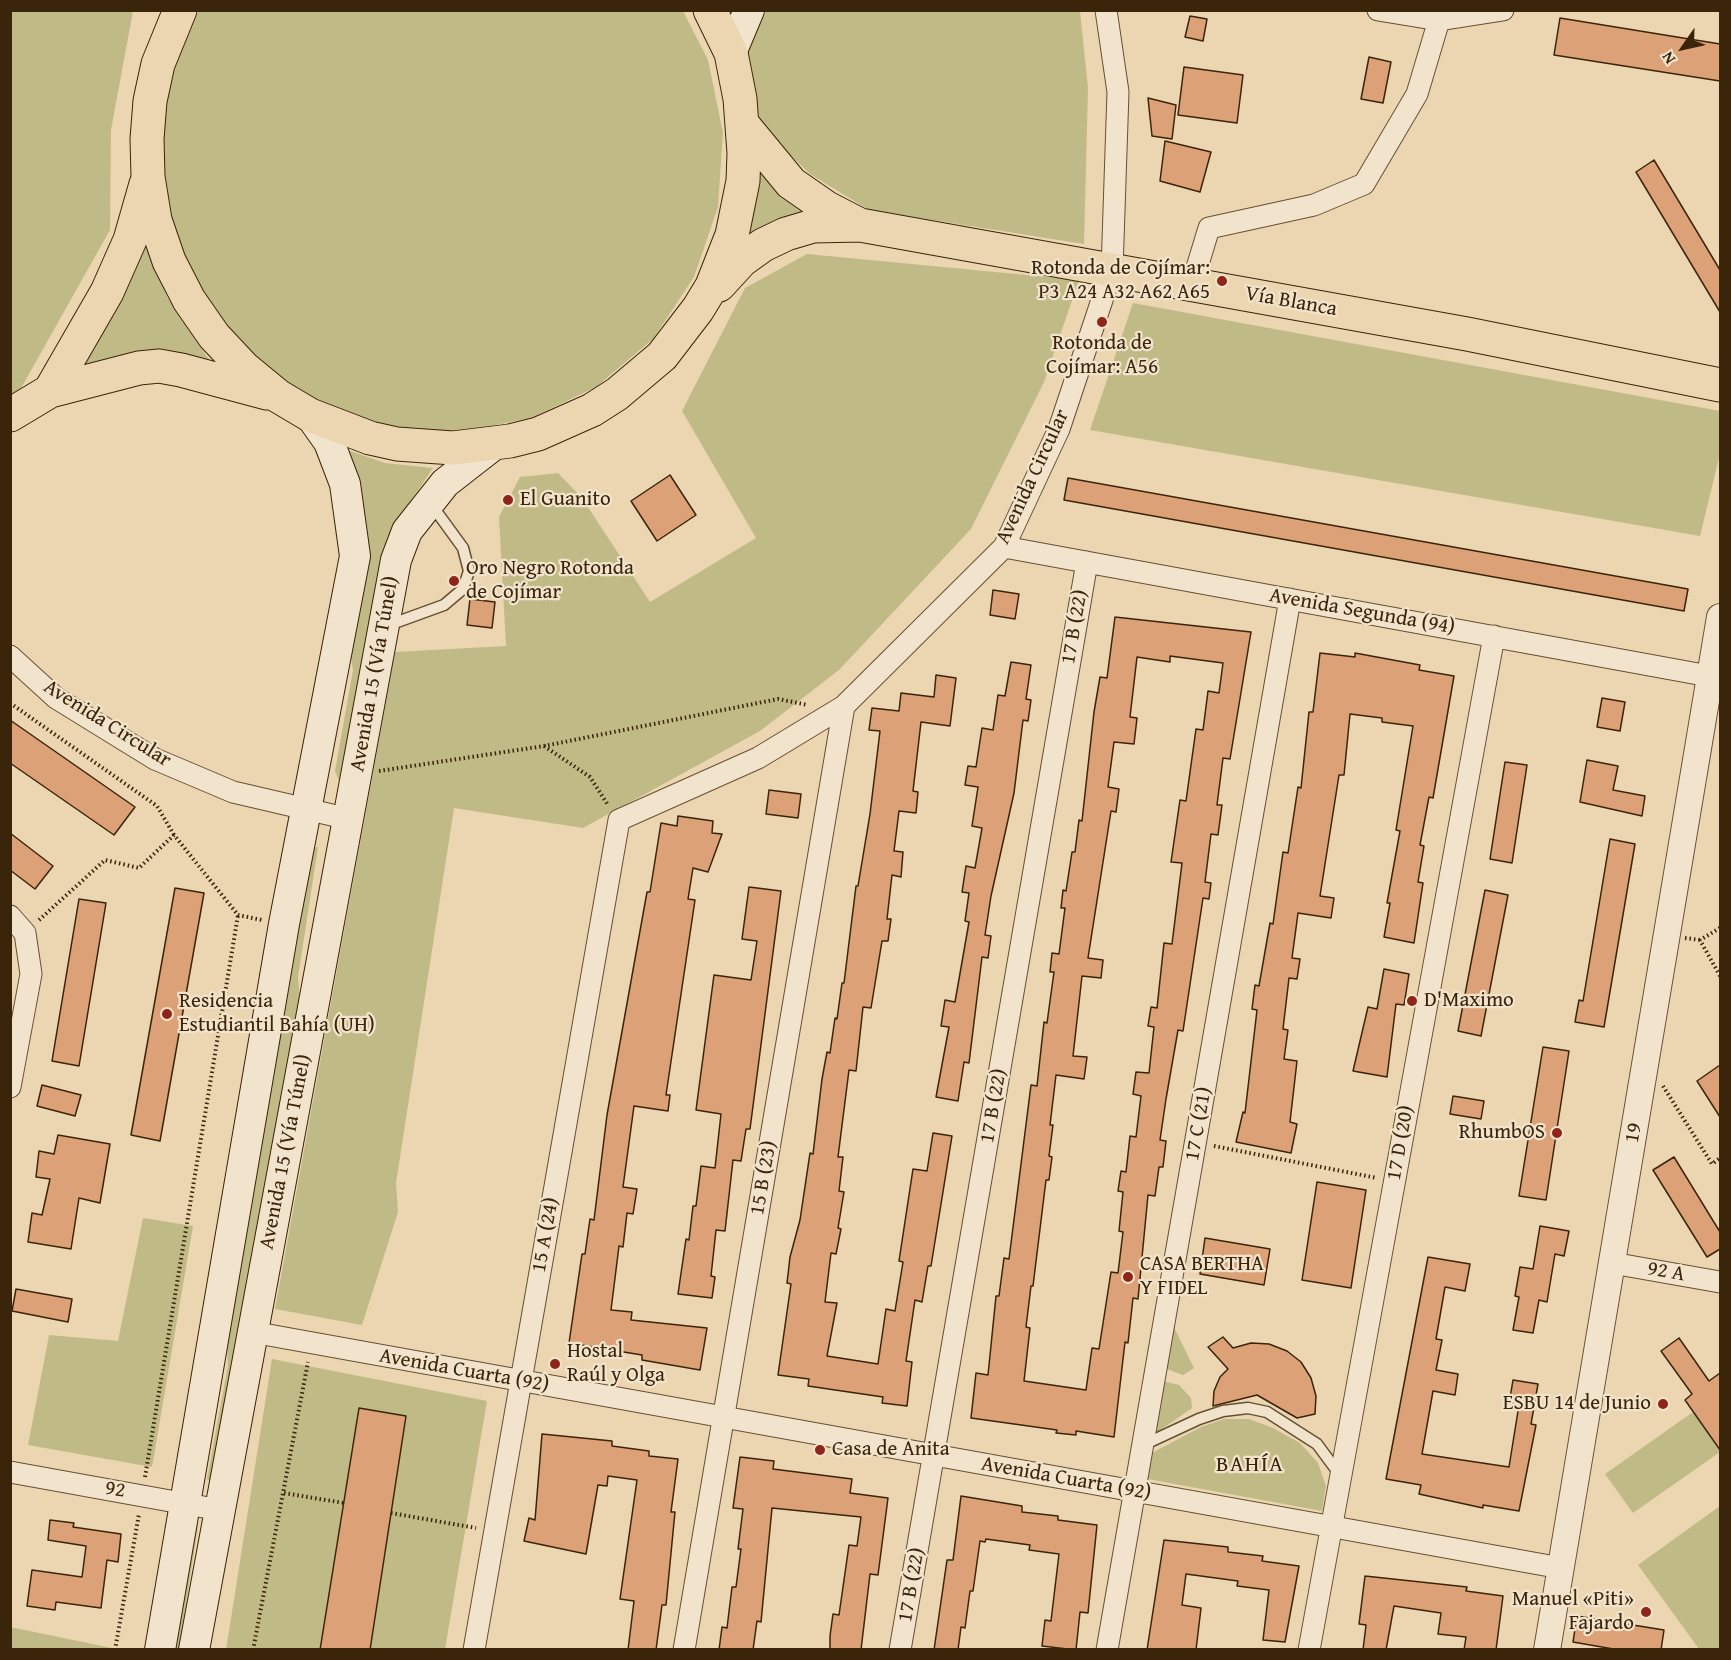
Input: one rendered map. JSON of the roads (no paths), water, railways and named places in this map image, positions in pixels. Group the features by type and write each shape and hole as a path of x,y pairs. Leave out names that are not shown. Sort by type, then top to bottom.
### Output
{"main road":[{"path":"180,10 158,64 150,101 147,139 148,177 155,220 169,261 189,300 214,336 236,360 278,396 310,415 352,432 397,444 453,448 495,444 566,423 617,394 662,356 698,309 723,261 735,226 743,181 744,126 730,53 710,10"},
{"path":"730,53 749,10"},
{"name":"Vía Blanca","path":"744,126 791,183 827,208 860,225"},
{"path":"50,392 107,292 130,240 148,177"},
{"name":"Vía Blanca","path":"698,309 742,260 763,245 813,226 860,225 1467,334 1720,385"},
{"path":"10,415 50,392 139,368 159,366 278,396"},
{"name":"Avenida 15 (Vía Túnel)","path":"160,1650 284,924 355,556 345,484 329,442 310,415"},
{"name":"Avenida 15 (Vía Túnel)","path":"194,1650 396,560 407,531 429,502 446,483 495,444"}],"street":[{"name":"Avenida Circular","path":"619,820 758,758 844,706 1004,547 1059,429 1112,270 1118,92 1106,10"},
{"path":"1378,10 1439,20 1503,10"},
{"path":"1191,284 1209,228 1314,205 1365,184 1417,94 1439,20"},
{"name":"Avenida Segunda (94)","path":"1004,547 1716,677"},
{"name":"17 B (22)","path":"900,1650 1087,562"},
{"name":"17 C (21)","path":"1107,1650 1290,599"},
{"name":"19","path":"1547,1650 1646,1059 1716,677 1720,617"},
{"name":"17 D (20)","path":"1309,1650 1494,636"},
{"name":"Avenida Circular","path":"10,656 56,698 154,759 232,792 349,819"},
{"name":"15 B (23)","path":"684,1650 844,706"},
{"name":"15 A (24)","path":"474,1650 619,820"},
{"path":"10,916 25,933 31,974 10,1087"},
{"name":"92 A","path":"1612,1263 1720,1282"},
{"name":"Avenida Cuarta (92)","path":"252,1332 1561,1568"},
{"name":"92","path":"10,1472 143,1494 220,1510"}],"lane":[{"path":"383,627 444,605 463,589 469,571 463,548 429,502"},
{"path":"1142,1445 1199,1419 1223,1411 1248,1408 1267,1412 1317,1444 1340,1475"}],"place":[{"name":"Rotonda de Cojímar: P3 A24 A32 A62 A65","path":"1222,281"},
{"name":"Rotonda de Cojímar: A56","path":"1102,322"},
{"name":"El Guanito","path":"508,500"},
{"name":"Oro Negro Rotonda de Cojímar","path":"454,581"},
{"name":"D'Maximo","path":"1412,1001"},
{"name":"Residencia Estudiantil Bahía (UH)","path":"167,1014"},
{"name":"RhumbOS","path":"1557,1133"},
{"name":"CASA BERTHA Y FIDEL","path":"1128,1277"},
{"name":"Hostal Raúl y Olga","path":"555,1364"},
{"name":"ESBU 14 de Junio","path":"1663,1404"},
{"name":"Casa de Anita","path":"820,1450"},
{"name":"Manuel «Piti» Fajardo","path":"1646,1612"}],"district":[{"name":"BAHÍA","path":"1250,1465"}]}
